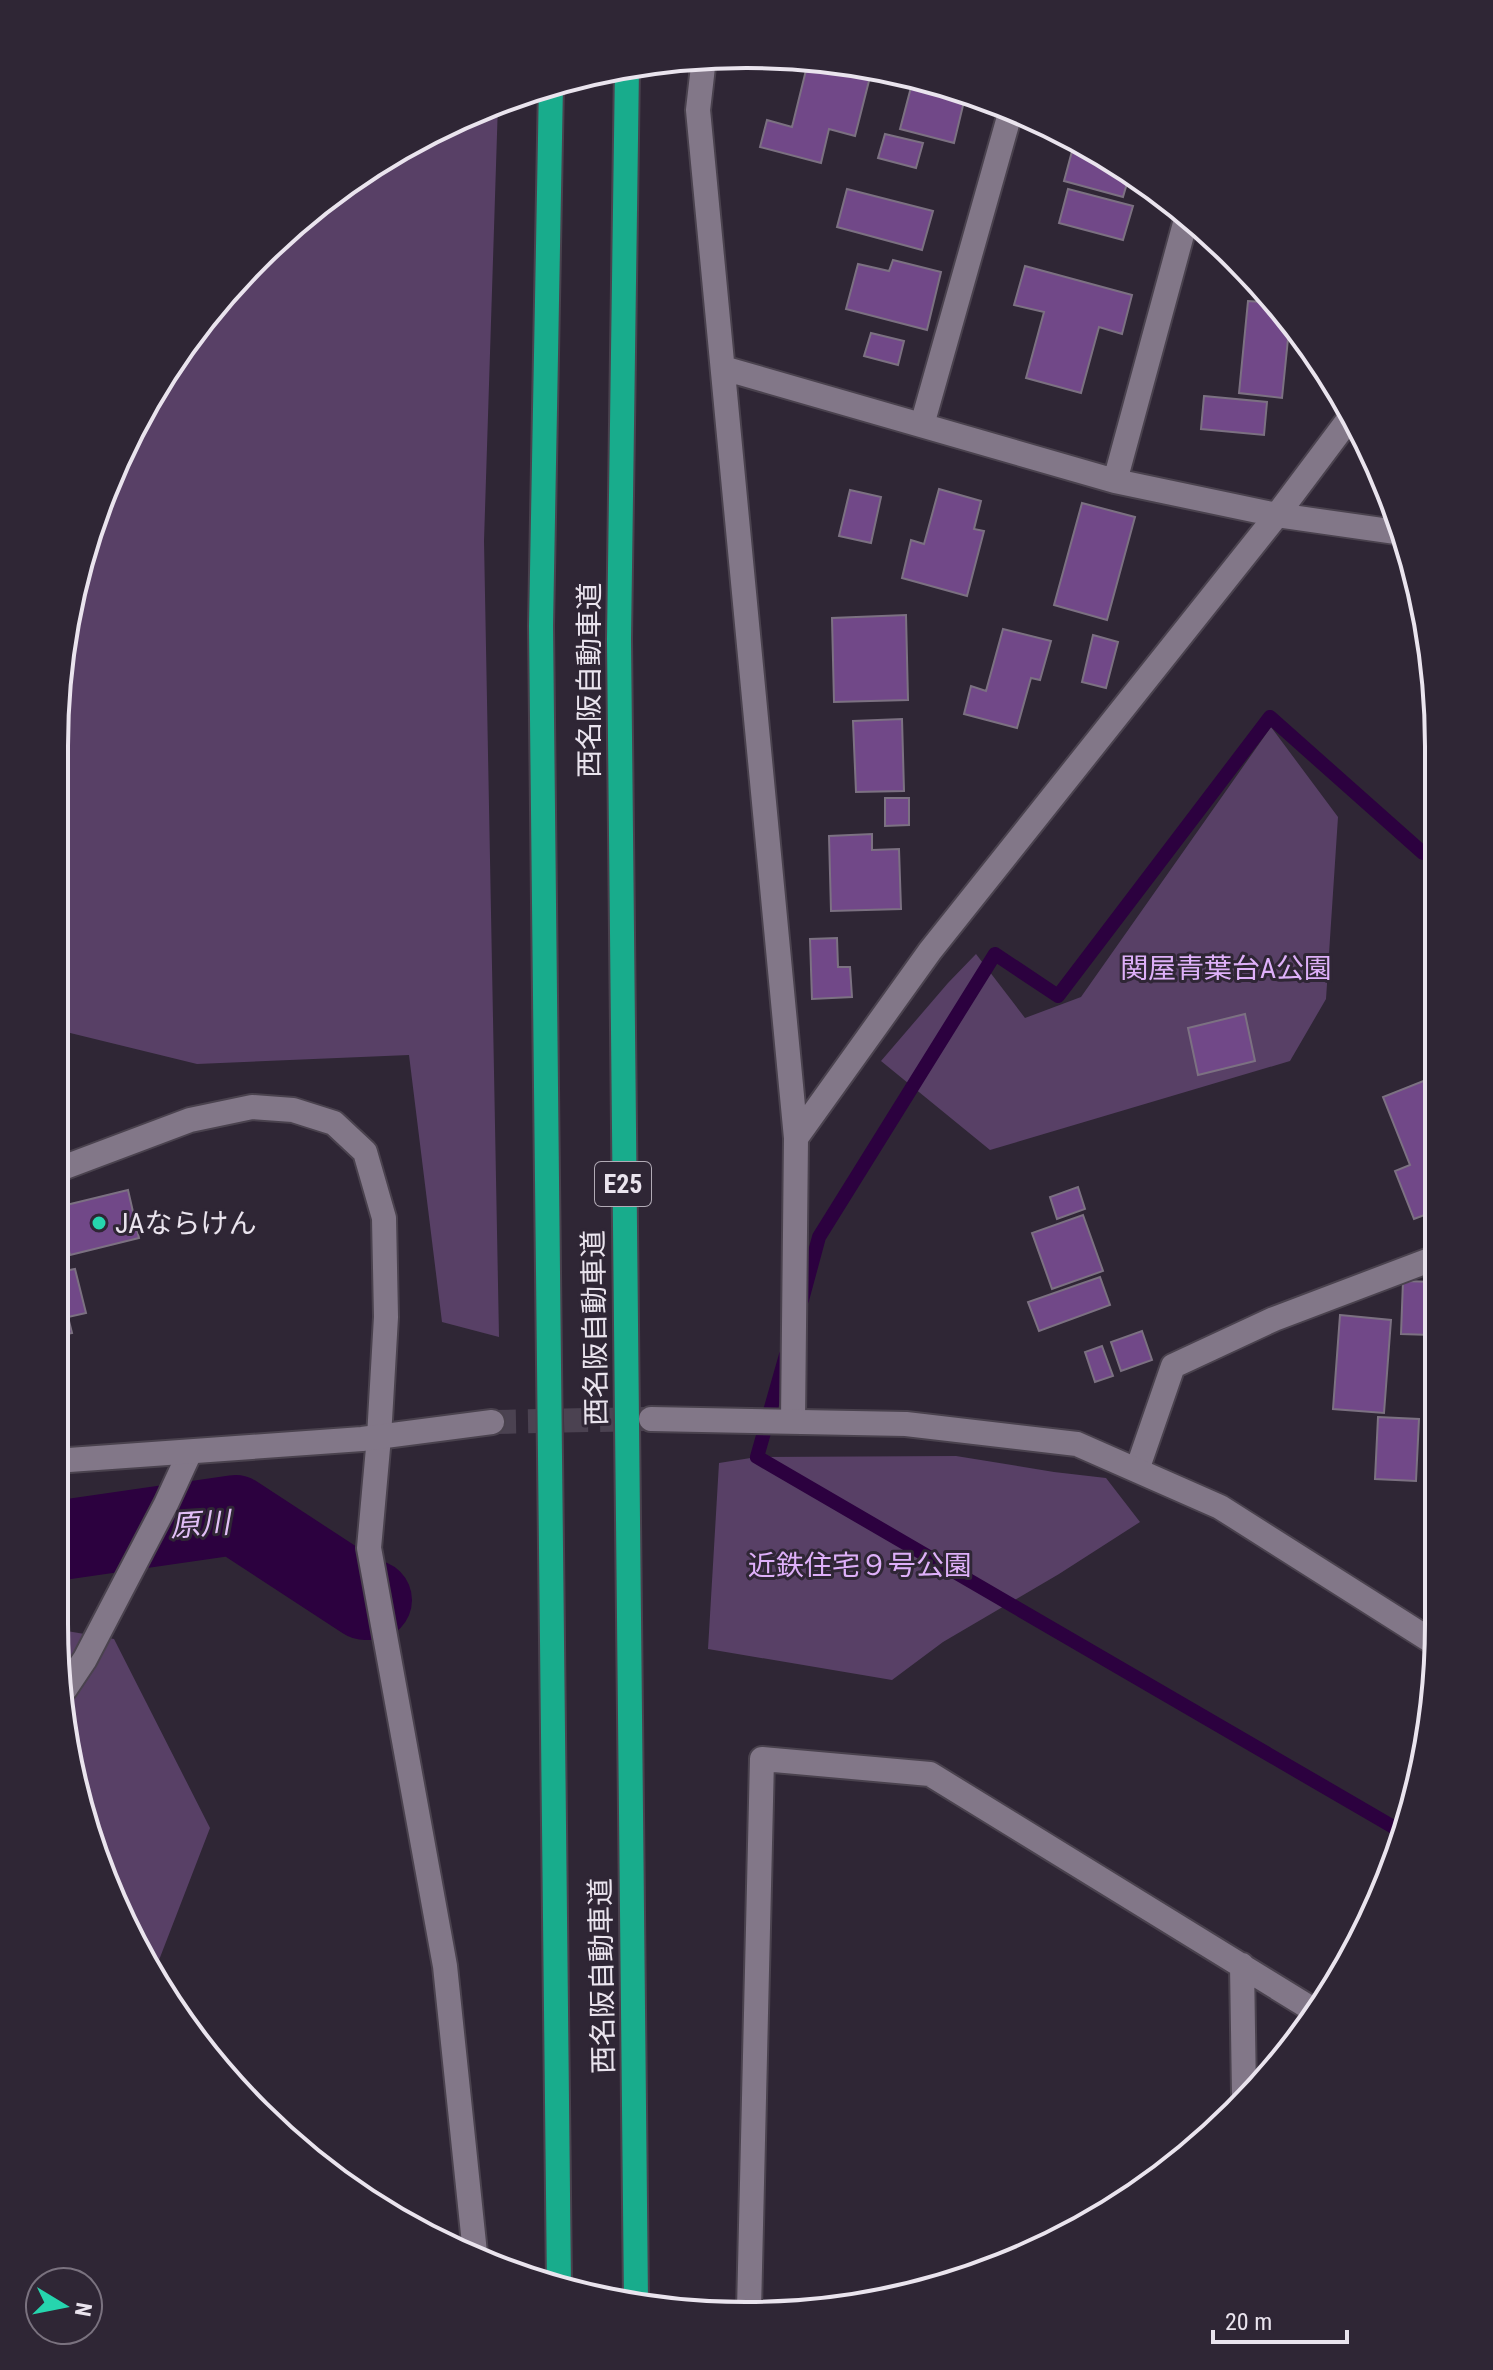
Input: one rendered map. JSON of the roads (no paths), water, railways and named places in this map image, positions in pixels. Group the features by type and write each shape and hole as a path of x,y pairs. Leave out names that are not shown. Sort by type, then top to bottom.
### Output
{"highway":[{"name":"西名阪自動車道","path":"627,79 619,639 636,2292"},
{"name":"西名阪自動車道","path":"551,97 541,626 559,2275"}],"street":[{"path":"703,69 698,110 796,1138 793,1421"},
{"path":"922,425 1008,121"},
{"path":"1115,481 1184,228"},
{"path":"723,368 1115,481 1277,515 1390,531"},
{"path":"796,1138 930,951 1277,515 1344,426"},
{"path":"68,1166 190,1120 252,1107 293,1110 334,1123 365,1152 384,1218 386,1317 369,1548 445,1966 474,2244"},
{"path":"1137,1470 1173,1366 1274,1319 1425,1262"},
{"path":"651,1419 906,1424 1077,1444 1220,1507 1425,1637"},
{"path":"68,1460 379,1437 492,1422"},
{"path":"70,1681 85,1659 166,1504 190,1452"},
{"path":"749,2302 762,1759 930,1774 1307,2006"},
{"path":"1242,1965 1244,2085"}],"waterway":[{"path":"802,1300 819,1237 995,954 1058,996 1270,717 1425,853"},
{"path":"786,1355 757,1457 1394,1827"},
{"name":"原川","path":"68,1539 235,1515 365,1600 372,1600"}],"tunnel":[{"path":"492,1422 645,1419"}],"place":[{"name":"JAならけん","path":"99,1223"}],"park label":[{"name":"関屋青葉台A公園","path":"1226,968"},
{"name":"近鉄住宅９号公園","path":"860,1565"}]}
